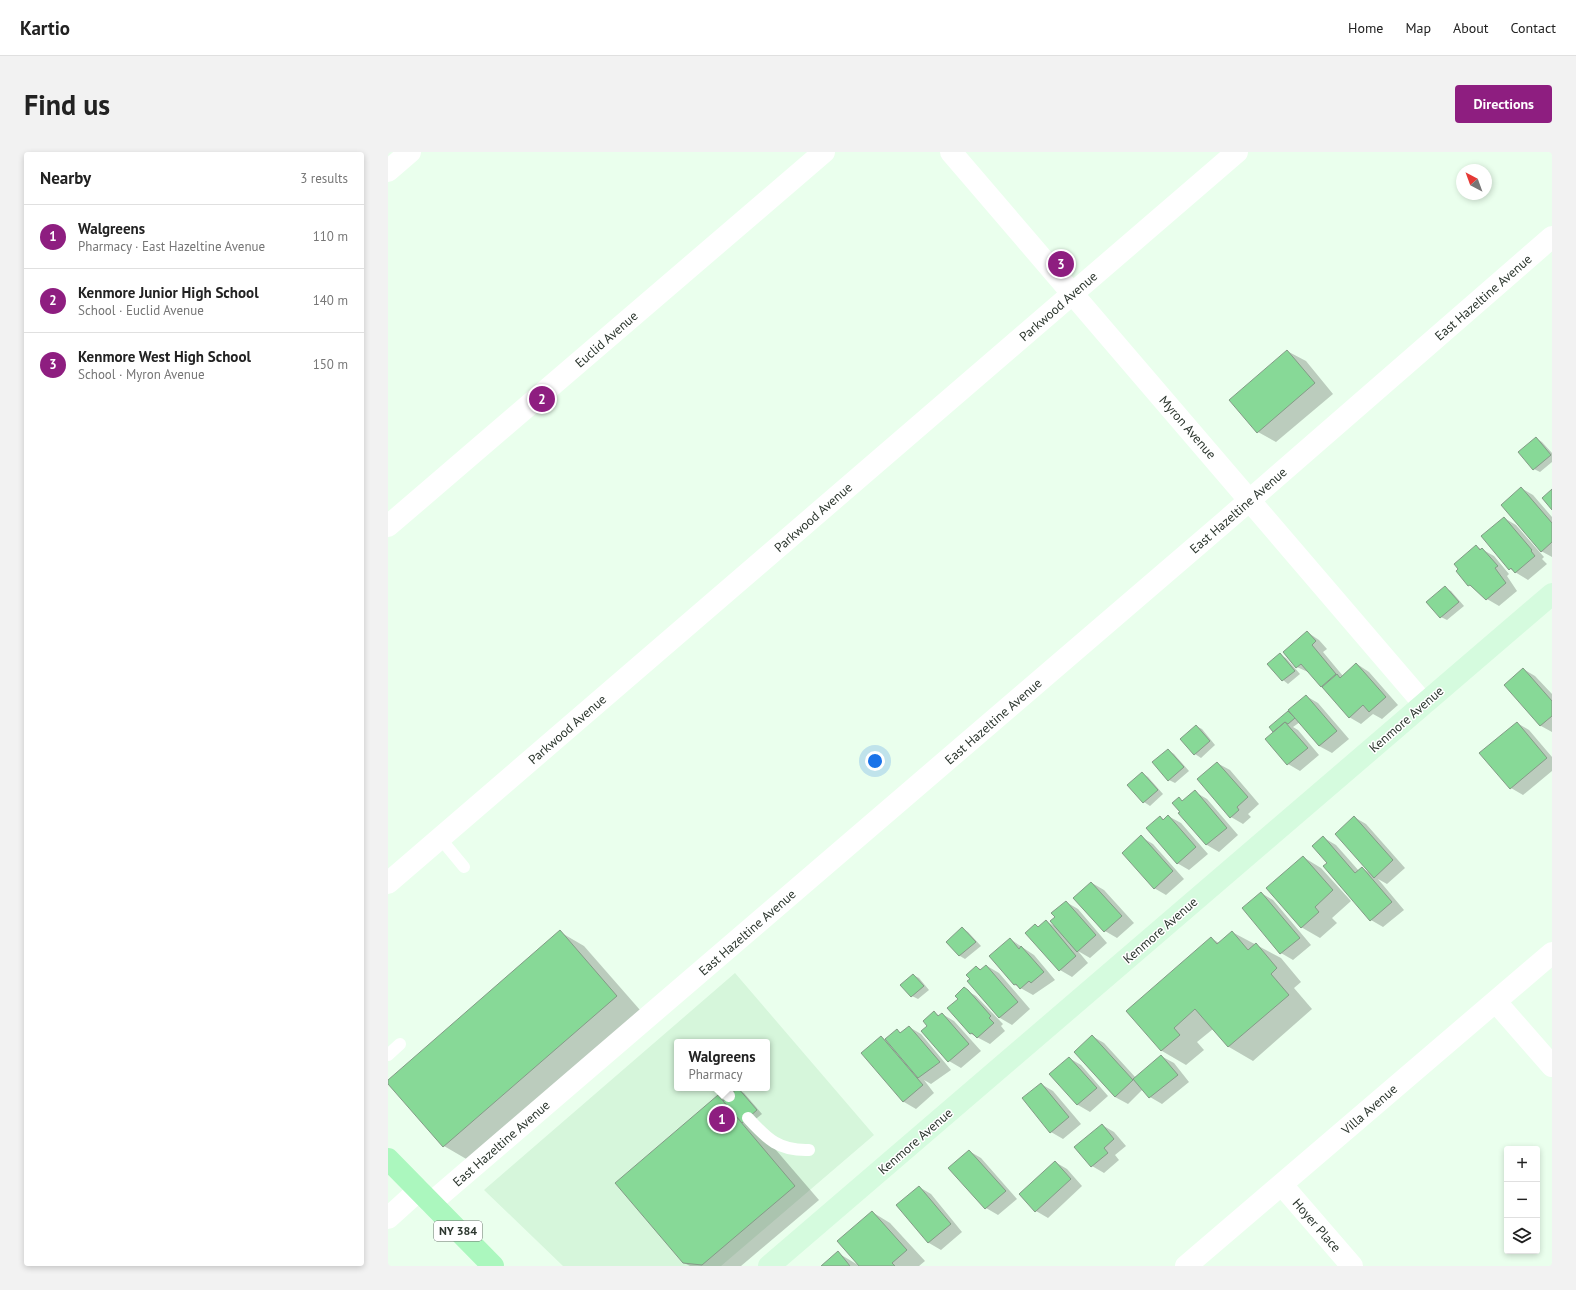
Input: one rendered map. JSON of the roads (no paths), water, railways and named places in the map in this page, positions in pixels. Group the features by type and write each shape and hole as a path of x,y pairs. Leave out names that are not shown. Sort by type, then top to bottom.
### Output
{"main road":[{"name":"Kenmore Avenue","path":"769,1266 1552,594"},
{"name":"NY 384","path":"388,1160 493,1266"}],"street":[{"path":"388,171 410,152"},
{"name":"Euclid Avenue","path":"388,526 824,152"},
{"name":"Myron Avenue","path":"950,152 1424,704"},
{"name":"Parkwood Avenue","path":"388,883 1237,152"},
{"name":"East Hazeltine Avenue","path":"388,1218 425,1197 1250,500 1552,236"},
{"name":"Villa Avenue","path":"1186,1266 1552,953"},
{"path":"1496,1002 1552,1066"},
{"name":"Hoyer Place","path":"1282,1185 1352,1266"}],"lane":[{"path":"440,838 464,867"},
{"path":"388,1055 400,1044"},
{"path":"748,1118 762,1133 783,1148 796,1151 809,1150"}],"place":[{"name":"Kenmore West High School","path":"1061,264"},
{"name":"Kenmore Junior High School","path":"542,399"},
{"name":"Walgreens","path":"722,1119"}]}
